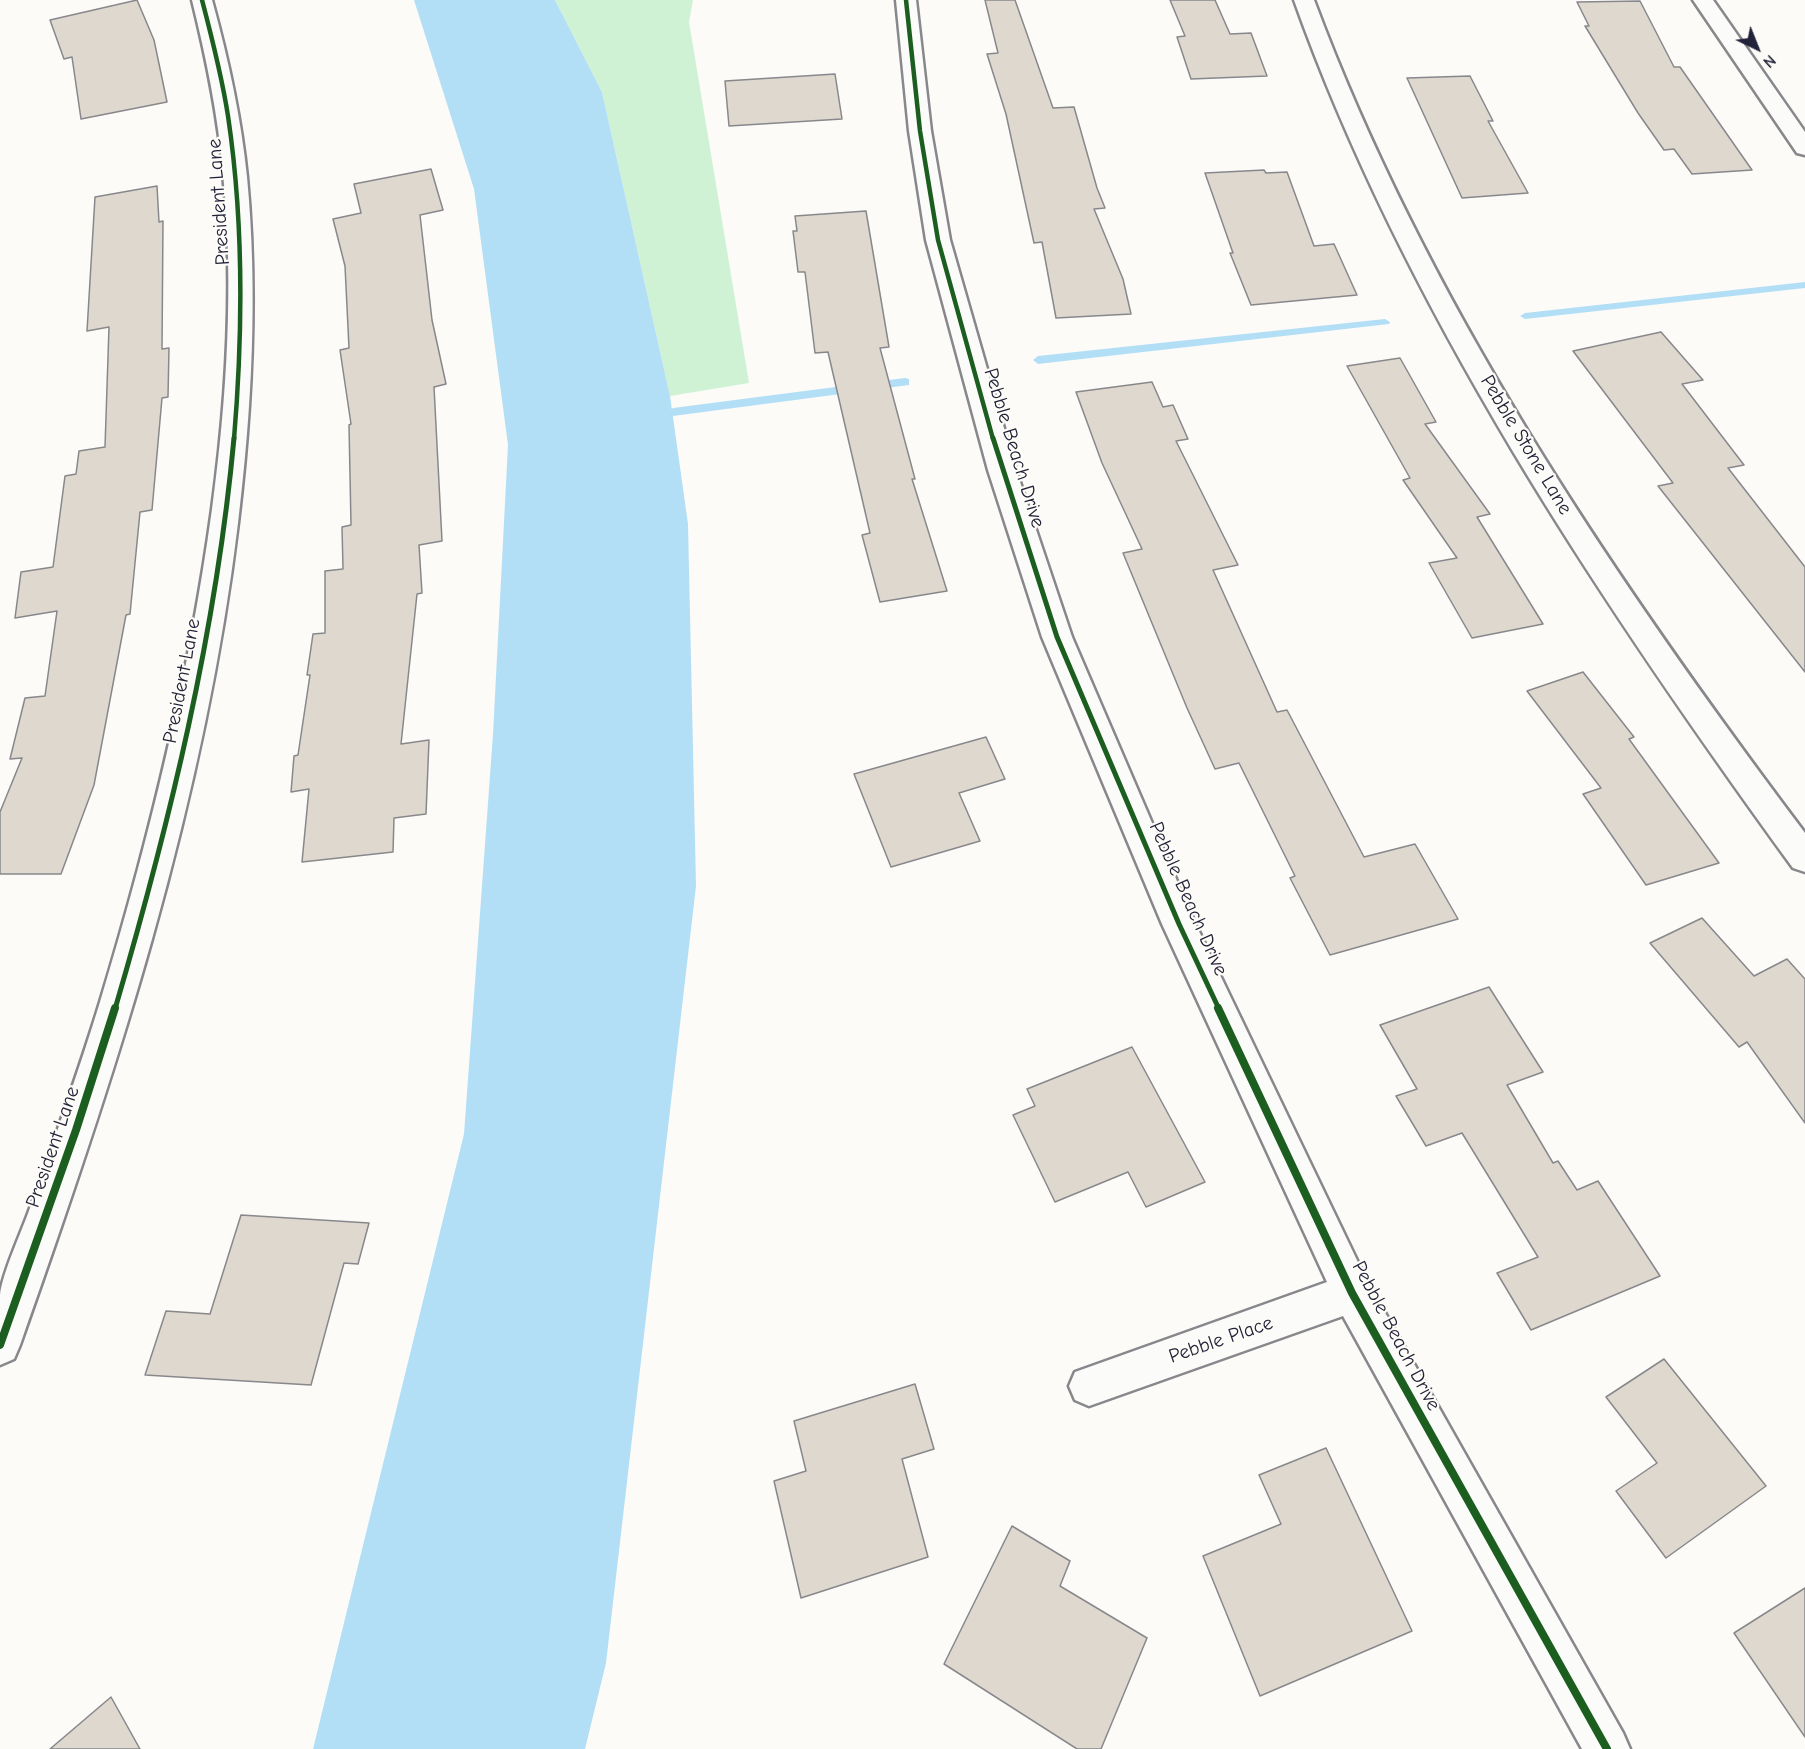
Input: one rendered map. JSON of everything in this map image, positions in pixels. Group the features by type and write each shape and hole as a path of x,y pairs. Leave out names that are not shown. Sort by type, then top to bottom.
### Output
{"street":[{"name":"President Lane","path":"0,1344 56,1193 153,879 191,726 215,594 227,503 240,358 240,228 228,108 215,46 202,0"},
{"name":"Pebble Beach Drive","path":"906,0 920,131 938,240 999,459 1057,637 1179,924 1352,1293 1607,1749"},
{"name":"Pebble Stone Lane","path":"1304,0 1350,118 1384,191 1447,312 1525,447 1624,602 1734,762 1805,858"},
{"path":"1703,0 1737,53 1805,148"},
{"name":"Pebble Place","path":"1089,1386 1352,1293"}],"green space":[{"path":"555,0 693,0 689,22 749,383 670,396 602,92"}],"water":[{"path":"414,0 555,0 602,92 670,396 688,524 696,886 606,1663 585,1749 313,1749 464,1134 493,734 508,445 474,189"}],"building":[{"path":"137,0 154,40 167,102 81,119 72,57 64,59 50,20"},
{"path":"985,0 1015,0 1053,108 1074,107 1105,208 1094,209 1123,279 1131,314 1056,318 1042,242 1034,243 1006,114 987,54 998,53"},
{"path":"1170,0 1215,0 1230,34 1251,33 1267,76 1191,79 1177,37 1185,36"},
{"path":"1640,1 1674,67 1680,67 1752,170 1692,174 1674,149 1664,150 1638,113 1585,26 1589,26 1577,2"},
{"path":"835,74 842,119 729,126 725,81"},
{"path":"1470,76 1493,121 1488,121 1528,193 1462,198 1407,78"},
{"path":"431,169 443,210 420,215 432,320 446,384 434,387 442,541 419,545 422,593 417,594 401,744 429,740 426,814 394,818 393,852 302,862 309,789 291,792 294,756 298,755 310,675 307,675 313,634 325,633 325,571 343,569 342,527 351,525 349,425 351,424 340,350 349,348 345,266 333,219 361,213 354,184"},
{"path":"1264,170 1266,173 1287,172 1314,246 1334,244 1357,295 1251,305 1230,253 1233,253 1205,173"},
{"path":"157,186 159,222 163,221 162,349 169,348 168,397 162,398 152,510 140,512 130,614 126,615 94,785 61,874 0,874 0,812 22,758 10,759 25,698 45,696 57,611 15,618 21,572 53,567 65,476 76,474 79,451 105,447 109,327 87,331 95,197"},
{"path":"866,211 889,347 880,348 915,479 912,479 947,591 880,602 862,535 870,533 828,352 815,353 805,272 798,272 793,231 797,231 795,216"},
{"path":"1661,332 1703,380 1682,384 1744,465 1728,468 1805,567 1805,672 1658,486 1673,483 1573,351"},
{"path":"1400,358 1436,422 1425,424 1490,514 1477,517 1543,624 1472,638 1429,563 1457,558 1403,480 1410,478 1347,366"},
{"path":"1152,382 1163,407 1173,405 1188,439 1176,441 1238,565 1213,570 1277,712 1287,710 1364,857 1415,844 1458,919 1330,955 1290,878 1295,876 1239,763 1215,769 1187,708 1123,553 1142,549 1102,463 1076,392"},
{"path":"1583,672 1634,737 1629,739 1719,863 1646,885 1583,794 1601,788 1527,691"},
{"path":"986,737 1005,779 959,793 980,841 891,867 854,774"},
{"path":"1702,918 1754,976 1787,959 1805,979 1805,1123 1747,1042 1739,1047 1650,943"},
{"path":"1489,987 1543,1072 1507,1085 1553,1163 1558,1161 1577,1190 1598,1181 1660,1276 1531,1330 1497,1273 1538,1257 1462,1133 1426,1146 1396,1096 1417,1089 1380,1025"},
{"path":"1132,1047 1205,1182 1146,1207 1128,1172 1055,1202 1013,1115 1035,1106 1027,1089"},
{"path":"241,1215 369,1223 358,1264 344,1263 311,1385 145,1375 166,1311 210,1314"},
{"path":"1664,1359 1766,1486 1666,1558 1616,1491 1657,1463 1606,1397"},
{"path":"915,1384 934,1449 902,1459 928,1557 801,1598 774,1481 806,1471 794,1421"},
{"path":"1326,1448 1412,1631 1260,1696 1203,1556 1281,1524 1259,1475"},
{"path":"1012,1526 1070,1561 1060,1586 1147,1638 1101,1749 1077,1749 944,1664"},
{"path":"1805,1588 1805,1737 1734,1633"},
{"path":"111,1697 140,1749 50,1749"}],"waterway":[{"path":"1525,316 1805,285"},
{"path":"1038,360 1385,322"},
{"path":"673,412 905,382"}],"cycle path":[{"path":"0,1345 76,1130 143,913 172,803 197,693 216,581 231,468 240,350 241,291 235,174 228,116 217,58 202,0"},
{"path":"906,0 920,131 938,240 1002,470 1057,637 1179,924 1352,1293 1607,1749"}]}
